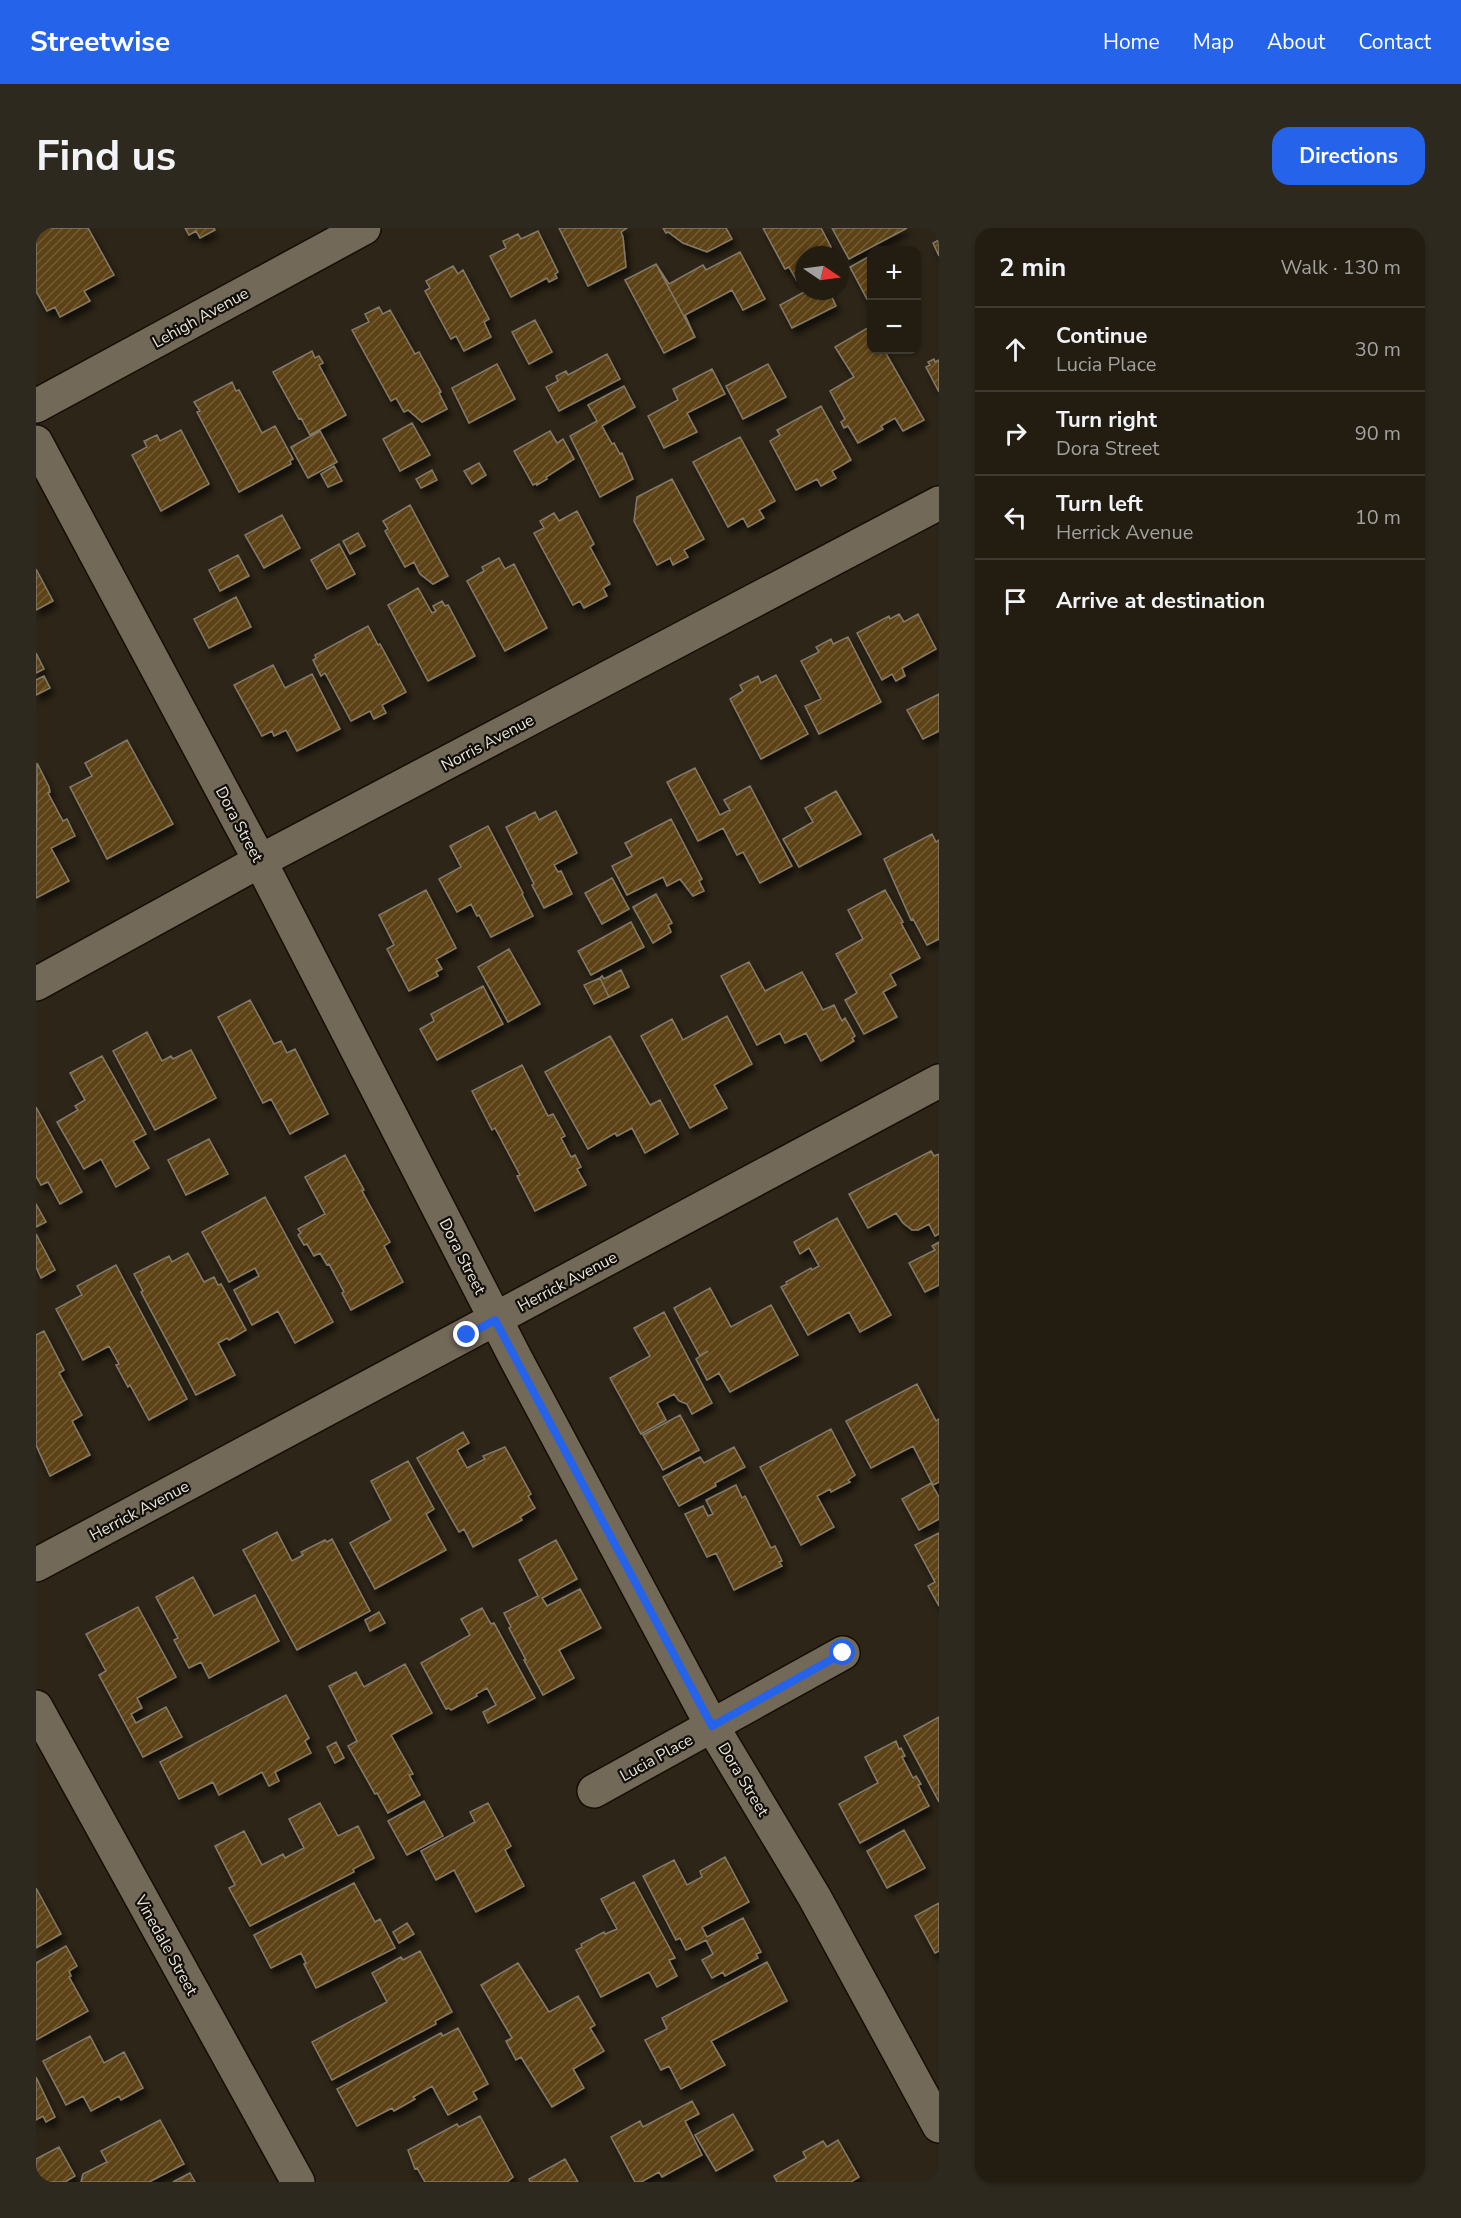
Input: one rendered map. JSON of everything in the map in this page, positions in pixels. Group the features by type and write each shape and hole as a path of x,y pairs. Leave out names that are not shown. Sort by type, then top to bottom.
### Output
{"street":[{"name":"Lehigh Avenue","path":"36,406 364,228"},
{"name":"Dora Street","path":"36,442 260,861 495,1320 712,1726 815,1898 939,2126"},
{"name":"Norris Avenue","path":"36,984 260,861 939,503"},
{"name":"Herrick Avenue","path":"36,1564 939,1081"},
{"name":"Lucia Place","path":"594,1791 843,1653"},
{"name":"Vinedale Street","path":"36,1707 298,2182"}],"building":[{"path":"36,228 88,228 114,275 84,291 90,301 60,317 55,307 47,311 36,291"},
{"path":"185,228 214,228 215,230 200,238 196,231 189,235"},
{"path":"559,228 627,228 621,232 626,267 588,286"},
{"path":"663,228 726,228 732,239 707,252 683,243 668,232 666,233"},
{"path":"763,228 821,228 830,246 795,246 795,278 789,267 785,269"},
{"path":"832,228 907,228 873,246 867,246 867,249 849,259 849,246 842,246"},
{"path":"538,231 558,272 555,274 557,278 549,282 547,278 511,297 490,256 506,248 503,241 518,234 521,239"},
{"path":"939,240 939,256 933,243"},
{"path":"740,252 765,299 743,310 732,290 685,315 695,337 656,264 669,284 703,265 706,270"},
{"path":"867,258 867,299 850,267"},
{"path":"656,264 695,337 664,353 625,280"},
{"path":"453,266 458,274 463,270 489,319 484,322 491,337 464,351 456,336 451,339 425,291 430,288 426,281"},
{"path":"795,297 795,300 833,300 836,306 792,328 780,305"},
{"path":"379,307 383,314 390,310 415,354 419,352 441,392 439,393 447,409 422,422 408,410 404,412 396,398 391,401 352,330 369,322 365,314"},
{"path":"535,320 552,352 529,364 512,332"},
{"path":"867,328 867,354 886,354 924,420 903,431 895,418 881,426 883,429 858,443 848,426 844,428 841,422 845,419 830,391 854,377 835,347"},
{"path":"312,351 315,358 319,356 323,363 319,365 346,415 310,435 273,372"},
{"path":"607,354 620,379 559,411 546,387 558,381 556,376 566,371 568,375"},
{"path":"934,359 935,362 939,360 939,392 926,367 930,365 928,362"},
{"path":"497,364 515,399 469,423 452,388"},
{"path":"768,364 786,397 743,419 726,386"},
{"path":"712,369 725,394 687,413 697,432 664,448 648,416 678,400 673,389"},
{"path":"232,382 236,391 239,390 262,433 275,426 293,459 290,461 291,464 239,492 194,402"},
{"path":"624,386 635,407 602,426 612,444 614,443 620,454 622,453 633,479 600,497 570,436 597,421 588,405"},
{"path":"821,406 851,460 832,471 836,478 821,486 817,479 796,490 770,441 780,435 777,430"},
{"path":"412,423 430,455 400,471 383,439"},
{"path":"181,430 209,484 161,511 132,455 147,447 144,441 157,435 160,441"},
{"path":"320,431 337,462 308,478 291,447"},
{"path":"550,431 557,443 563,439 574,459 546,477 547,479 533,485 514,451"},
{"path":"740,437 775,501 759,510 764,518 748,527 743,518 728,527 693,462"},
{"path":"479,463 486,475 472,484 464,471"},
{"path":"334,466 342,481 328,487 321,474"},
{"path":"432,470 437,480 421,488 416,479"},
{"path":"672,479 704,539 684,550 688,557 673,565 670,558 657,565 634,521 637,497"},
{"path":"410,505 448,576 433,584 420,574 414,562 405,567 385,531 388,529 383,521"},
{"path":"577,511 594,544 590,547 610,584 603,588 607,596 584,608 580,601 573,605 534,533 544,528 540,521 554,513 559,521"},
{"path":"282,515 300,548 264,568 245,535"},
{"path":"358,533 365,546 350,554 343,541"},
{"path":"339,544 355,574 327,589 311,560"},
{"path":"238,555 249,576 220,591 209,570"},
{"path":"499,558 505,569 514,564 547,628 505,651 467,581 484,571 482,567"},
{"path":"36,569 53,601 36,610"},
{"path":"418,588 432,613 436,611 433,606 442,601 445,606 448,605 475,656 428,681 388,605"},
{"path":"236,597 251,627 209,648 194,619"},
{"path":"899,614 904,622 918,614 936,649 902,668 905,676 896,681 892,674 882,680 857,633 889,616 890,619"},
{"path":"368,626 406,692 382,705 386,713 374,719 370,711 351,721 325,673 321,676 313,660 316,658 315,655"},
{"path":"848,637 881,702 819,734 805,706 821,699 801,661 819,652 816,647 831,639 833,644"},
{"path":"36,653 44,669 36,673"},
{"path":"273,665 285,688 312,674 340,729 297,751 286,730 274,736 272,731 262,736 234,685"},
{"path":"776,675 808,734 761,759 730,699 743,691 740,685 758,676 761,683"},
{"path":"44,676 50,688 36,695 36,680"},
{"path":"939,694 939,731 923,739 907,710"},
{"path":"127,740 173,824 107,859 70,787 92,776 85,763"},
{"path":"37,763 49,787 50,792 48,793 63,821 67,819 75,836 51,848 69,881 36,898"},
{"path":"695,768 720,815 730,810 724,800 750,786 792,866 760,883 743,852 737,855 723,828 698,841 667,782"},
{"path":"836,791 861,834 799,867 783,839 813,822 805,808"},
{"path":"556,811 577,853 554,865 558,872 561,871 572,894 544,908 506,827 535,812 539,820"},
{"path":"671,819 702,879 699,881 704,891 693,896 680,879 667,886 663,877 627,895 612,866 632,856 625,843"},
{"path":"488,826 533,916 491,937 471,904 457,912 439,879 461,867 450,846"},
{"path":"932,834 936,842 939,840 939,939 927,945 913,919 911,920 884,859"},
{"path":"612,878 629,909 602,924 585,893"},
{"path":"426,890 456,948 436,959 442,969 436,972 438,976 409,991 387,949 394,945 379,915"},
{"path":"885,890 920,958 890,974 896,985 883,992 897,1017 864,1034 845,1000 857,993 836,954 863,939 848,910"},
{"path":"656,894 672,923 668,925 671,932 653,943 633,907"},
{"path":"631,922 644,947 591,975 578,951"},
{"path":"509,949 540,1004 508,1022 478,967"},
{"path":"749,962 765,991 802,972 823,1010 834,1005 842,1021 845,1018 855,1036 852,1038 854,1041 821,1061 806,1033 785,1043 780,1033 757,1045 721,976"},
{"path":"621,970 629,987 609,997 600,978 602,976 604,979"},
{"path":"600,978 609,997 594,1004 584,985"},
{"path":"483,986 503,1024 437,1060 420,1029 434,1021 431,1014"},
{"path":"250,1000 274,1044 281,1041 287,1053 295,1049 328,1114 290,1134 271,1099 263,1103 218,1017"},
{"path":"727,1016 752,1064 714,1085 727,1108 690,1128 641,1036 672,1019 683,1040"},
{"path":"147,1032 162,1061 171,1056 173,1059 191,1050 216,1098 155,1130 113,1051"},
{"path":"610,1036 650,1105 660,1100 678,1134 645,1153 632,1128 617,1136 615,1133 588,1149 545,1072"},
{"path":"102,1056 146,1134 133,1141 149,1168 116,1187 101,1159 84,1169 57,1122 78,1110 75,1106 85,1100 70,1073"},
{"path":"522,1065 548,1116 553,1114 565,1136 561,1138 571,1157 575,1155 581,1167 577,1169 586,1185 535,1211 517,1176 520,1175 495,1128 492,1130 472,1091"},
{"path":"36,1107 82,1192 60,1204 48,1182 41,1185 36,1176"},
{"path":"209,1139 228,1174 186,1195 168,1160"},
{"path":"931,1151 934,1156 939,1154 939,1234 935,1236 929,1224 918,1230 912,1230 896,1213 868,1228 849,1194"},
{"path":"345,1155 390,1242 384,1246 403,1282 351,1310 329,1264 327,1265 320,1253 314,1256 298,1235 301,1233 298,1229 325,1214 305,1177"},
{"path":"265,1197 333,1322 295,1343 278,1311 252,1325 234,1290 259,1276 255,1268 229,1282 202,1232"},
{"path":"36,1204 46,1222 36,1227"},
{"path":"837,1218 891,1315 860,1332 849,1312 808,1335 781,1287 811,1268 812,1270 819,1266 809,1248 800,1254 794,1242"},
{"path":"36,1234 55,1270 41,1278 36,1267"},
{"path":"939,1242 939,1285 925,1292 909,1263 935,1250 932,1246"},
{"path":"188,1253 204,1282 214,1277 218,1285 221,1284 246,1330 229,1340 227,1338 218,1343 235,1375 196,1395 141,1292 143,1291 134,1274 169,1256 172,1262"},
{"path":"116,1265 187,1399 149,1420 116,1365 119,1364 109,1346 83,1360 56,1309 82,1295 77,1286"},
{"path":"710,1288 731,1327 771,1305 798,1355 730,1392 719,1373 707,1380 696,1359 708,1351 700,1356 674,1308"},
{"path":"664,1312 712,1403 692,1414 687,1404 679,1401 674,1394 657,1403 666,1420 641,1434 610,1378 650,1356 634,1328"},
{"path":"44,1331 64,1370 59,1373 82,1415 72,1421 90,1455 50,1476 36,1445 36,1335"},
{"path":"917,1384 936,1421 939,1419 939,1482 933,1485 913,1446 871,1468 846,1421"},
{"path":"680,1415 699,1450 663,1470 643,1435"},
{"path":"831,1429 855,1475 848,1480 850,1482 817,1496 834,1527 801,1545 760,1467"},
{"path":"463,1432 469,1443 457,1450 467,1468 485,1459 483,1456 505,1447 531,1494 528,1496 535,1508 520,1517 522,1520 473,1547 464,1529 459,1532 417,1458"},
{"path":"734,1447 745,1467 679,1506 663,1477 700,1457 704,1463"},
{"path":"408,1461 434,1509 426,1514 446,1550 375,1589 350,1543 391,1520 371,1481"},
{"path":"931,1483 939,1497 939,1519 919,1530 902,1499"},
{"path":"736,1485 742,1498 745,1496 771,1548 775,1546 782,1566 734,1590 716,1553 707,1557 685,1514 703,1506 708,1516 713,1514 706,1500"},
{"path":"277,1532 292,1561 303,1555 301,1552 332,1539 370,1611 297,1650 243,1550"},
{"path":"939,1533 939,1606 928,1586 935,1582 915,1545"},
{"path":"556,1540 577,1579 542,1598 547,1606 580,1589 601,1628 559,1650 574,1678 543,1695 524,1660 526,1660 509,1628 511,1627 504,1613 538,1596 519,1560"},
{"path":"193,1577 214,1616 255,1595 279,1641 209,1678 201,1662 189,1668 174,1640 178,1638 156,1597"},
{"path":"138,1607 176,1677 137,1698 142,1708 131,1714 136,1723 166,1707 182,1737 143,1757 99,1675 106,1671 86,1634"},
{"path":"482,1608 491,1624 494,1623 535,1698 488,1723 483,1712 496,1705 487,1688 451,1710 446,1709 421,1663 470,1635 461,1619"},
{"path":"379,1612 385,1623 370,1631 365,1620"},
{"path":"405,1664 432,1713 391,1735 413,1774 409,1775 420,1795 388,1813 348,1746 357,1741 329,1686 356,1672 364,1687"},
{"path":"286,1695 309,1738 305,1741 311,1753 275,1772 279,1781 269,1786 262,1772 219,1795 213,1782 179,1799 160,1762"},
{"path":"939,1717 939,1802 904,1736"},
{"path":"896,1741 905,1756 902,1757 913,1778 916,1776 921,1784 918,1785 929,1806 860,1843 839,1804 878,1783 865,1757"},
{"path":"336,1742 344,1758 335,1763 327,1747"},
{"path":"424,1801 443,1836 407,1855 388,1821"},
{"path":"320,1803 338,1836 358,1826 374,1858 353,1869 354,1872 250,1926 229,1888 235,1885 215,1846 244,1831 262,1865 283,1854 285,1858 304,1848 289,1819"},
{"path":"488,1803 511,1846 505,1850 524,1886 476,1912 454,1870 436,1880 421,1851 475,1822 470,1812"},
{"path":"904,1830 925,1868 887,1888 867,1851"},
{"path":"725,1857 749,1902 702,1927 707,1937 743,1918 761,1952 756,1954 758,1958 725,1976 723,1972 712,1978 702,1960 713,1954 706,1940 686,1950 680,1938 676,1940 643,1876 674,1860 687,1885 702,1877 700,1871"},
{"path":"634,1882 675,1958 669,1960 677,1976 657,1987 649,1972 601,1997 576,1950 582,1947 581,1944 604,1932 605,1934 617,1929 601,1899"},
{"path":"354,1883 375,1922 380,1919 395,1948 316,1988 301,1953 271,1968 254,1935"},
{"path":"36,1888 61,1934 36,1948"},
{"path":"939,1903 939,1951 935,1953 915,1916"},
{"path":"407,1923 414,1934 399,1943 393,1932"},
{"path":"66,1946 77,1966 69,1971 71,1976 69,1977 88,2011 36,2040 36,1963"},
{"path":"420,1951 452,2012 435,2021 436,2024 332,2080 312,2042 387,2002 372,1973 401,1957 403,1960"},
{"path":"767,1962 787,2001 711,2041 725,2065 681,2089 669,2066 661,2070 645,2040 667,2029 662,2018"},
{"path":"518,1963 549,2012 578,1996 595,2025 590,2028 604,2051 573,2069 584,2088 552,2107 521,2057 516,2060 506,2041 512,2038 481,1985"},
{"path":"458,2028 488,2084 473,2092 477,2099 448,2115 432,2086 394,2111 392,2108 357,2126 337,2089 441,2033 443,2036"},
{"path":"90,2036 104,2063 124,2052 143,2088 121,2100 119,2096 91,2111 83,2096 66,2105 43,2061"},
{"path":"36,2077 55,2117 46,2122 43,2116 36,2120"},
{"path":"692,2101 699,2114 685,2121 702,2155 662,2177 659,2172 641,2182 635,2182 611,2137 640,2121 643,2127"},
{"path":"733,2114 753,2150 716,2171 695,2135"},
{"path":"480,2116 513,2177 507,2182 425,2182 417,2168 415,2169 408,2150 457,2124 459,2127"},
{"path":"160,2120 184,2164 149,2182 81,2182 83,2174 107,2162 101,2151"},
{"path":"838,2140 859,2177 851,2182 777,2182 774,2176 806,2158 803,2152 823,2141 827,2147"},
{"path":"59,2147 75,2176 65,2182 39,2182 36,2177 36,2159"},
{"path":"565,2159 578,2182 530,2182 529,2179"},
{"path":"190,2173 195,2182 173,2182"}],"route":[{"path":"467,1335 495,1320 712,1726 843,1653"}]}
